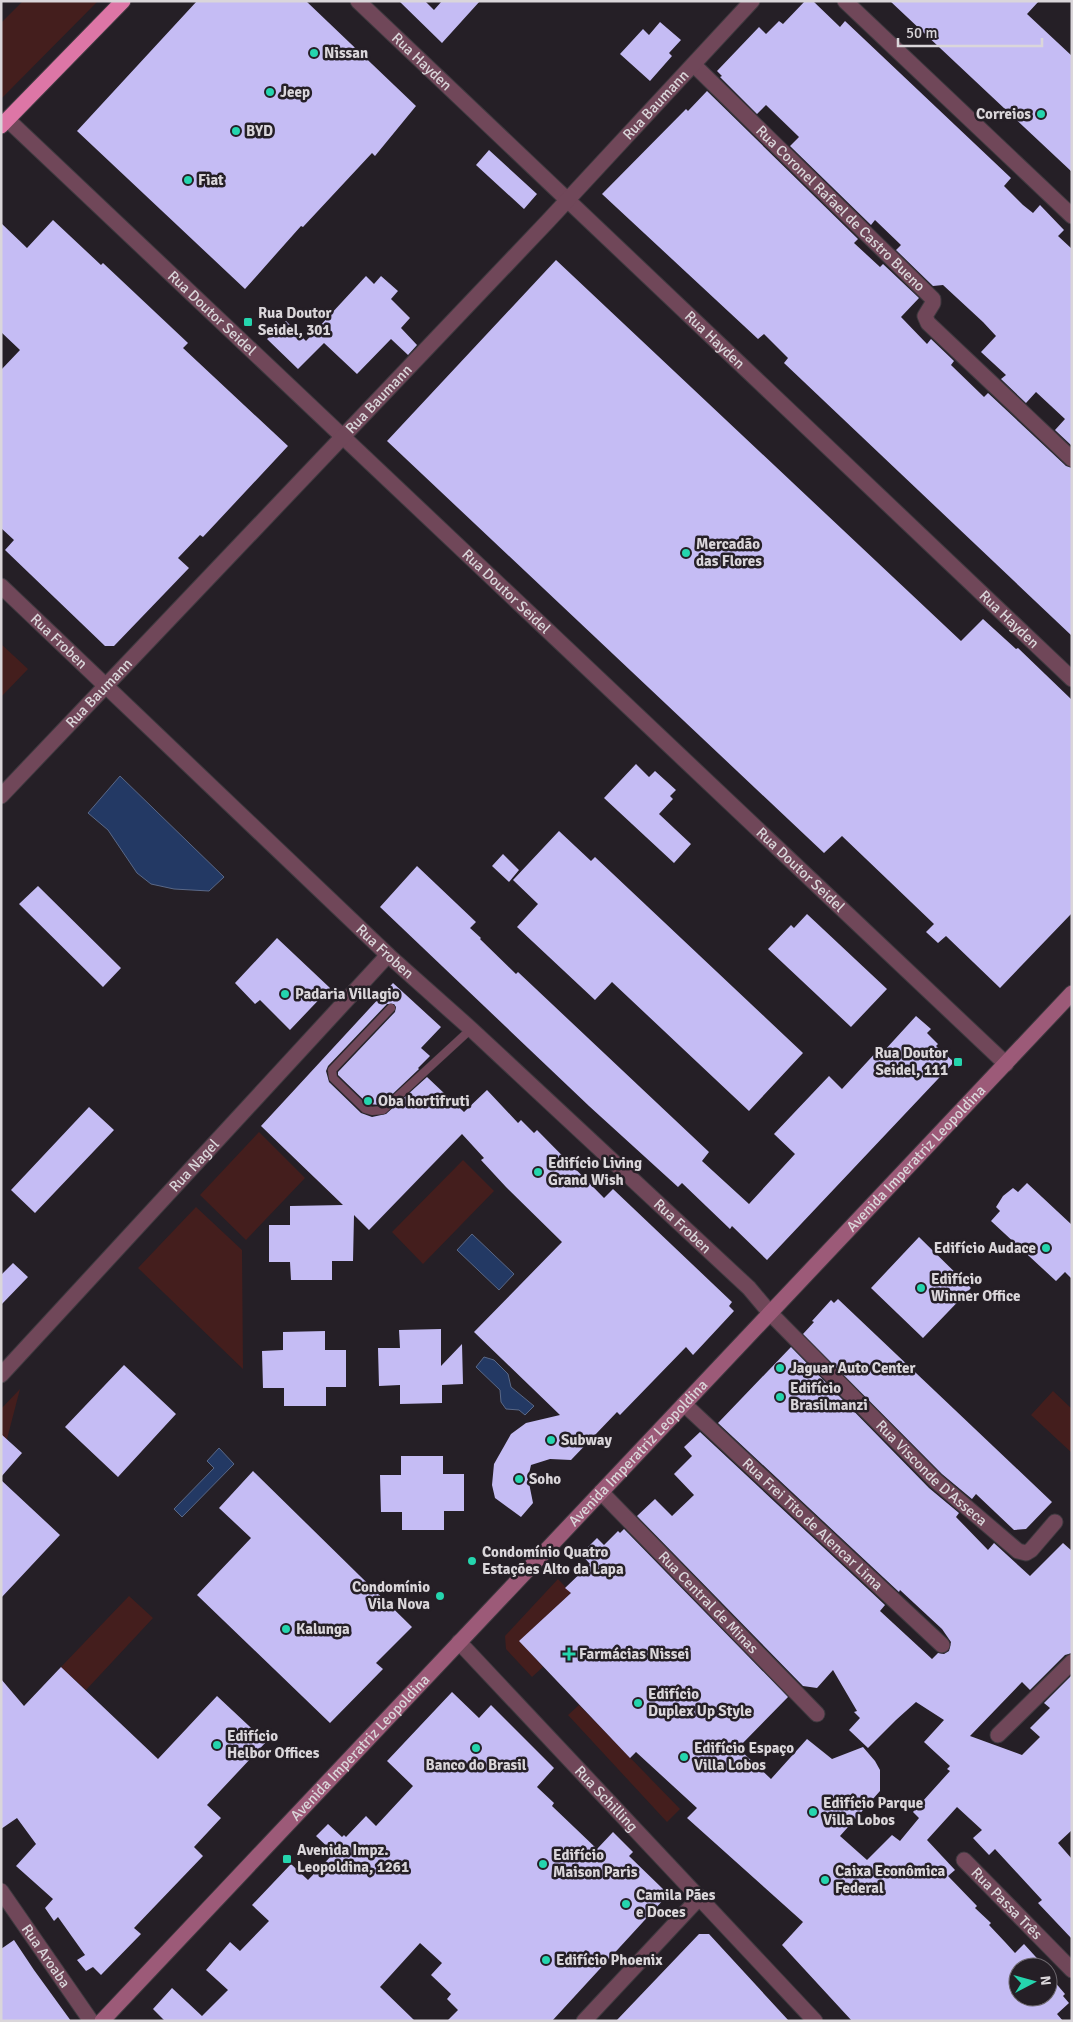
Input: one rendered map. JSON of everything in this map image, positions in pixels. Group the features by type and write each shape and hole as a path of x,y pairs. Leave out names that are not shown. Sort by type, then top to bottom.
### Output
{"highway":[{"path":"4,123 123,1"}],"main road":[{"name":"Avenida Imperatriz Leopoldina","path":"102,2021 1072,993"}],"street":[{"name":"Rua Hayden","path":"358,1 1072,680"},
{"name":"Rua Baumann","path":"1,796 567,200 752,1"},
{"path":"845,1 1072,216"},
{"name":"Rua Coronel Rafael de Castro Bueno","path":"694,65 933,299 933,303 925,316 928,323 1072,459"},
{"name":"Rua Doutor Seidel","path":"4,123 342,436 1006,1064"},
{"name":"Rua Froben","path":"1,586 388,955 471,1029 749,1288 770,1314"},
{"name":"Rua Nagel","path":"1,1375 388,955"},
{"name":"Rua Visconde D'Asseca","path":"770,1314 936,1481 1018,1551 1026,1553 1031,1550 1055,1522"},
{"name":"Rua Frei Tito de Alencar Lima","path":"684,1404 942,1645"},
{"name":"Rua Central de Minas","path":"601,1492 817,1714"},
{"name":"Rua Schilling","path":"459,1642 815,2021"},
{"path":"998,1735 1072,1662"},
{"name":"Rua Passa Três","path":"964,1860 1072,1970"},
{"name":"Rua Aroaba","path":"1,1891 91,2021"},
{"path":"584,2021 700,1897"}],"lane":[{"path":"391,1008 332,1070 333,1078 366,1109 372,1112 383,1110 471,1029"}],"shaded area":[{"path":"23,1 98,1 1,99 1,23"},
{"path":"1,644 28,669 1,697"},
{"path":"259,1132 305,1178 246,1240 200,1195"},
{"path":"463,1160 494,1191 423,1264 392,1232"},
{"path":"196,1207 242,1250 243,1369 138,1268"},
{"path":"20,1389 7,1439 1,1446 1,1409"},
{"path":"1053,1391 1072,1409 1072,1453 1031,1415"},
{"path":"558,1579 571,1593 520,1641 543,1667 532,1677 506,1649 505,1636"},
{"path":"129,1596 153,1618 86,1690 61,1667"},
{"path":"579,1705 680,1809 667,1822 568,1715"}],"water":[{"path":"120,776 224,877 209,891 174,889 151,884 137,873 108,830 88,813"},
{"path":"472,1234 514,1274 499,1290 457,1250"},
{"path":"484,1357 494,1360 508,1374 511,1387 534,1406 525,1415 519,1410 506,1409 501,1402 500,1390 476,1367"},
{"path":"219,1448 234,1464 182,1517 174,1509 214,1468 207,1461"}],"building":[{"path":"197,1 306,1 416,106 375,156 372,153 303,227 301,226 245,289 77,131"},
{"path":"399,1 425,1 434,10 442,1 480,1 442,43"},
{"path":"805,1 813,1 840,27 845,21 1011,178 1004,186 1023,205 1033,213 1040,205 1064,230 1058,236 1072,249 1072,446 1055,430 1065,419 1036,392 1026,403 1001,379 1006,375 981,352 996,336 983,322 943,285 933,286 896,250 901,245 875,220 871,225 790,146 799,137 766,105 757,114 720,77 722,76 717,71 759,27 766,34 779,21 783,24"},
{"name":"Correios","path":"890,1 1039,1 1027,14 1072,56 1072,172"},
{"path":"660,22 681,40 669,53 672,56 650,81 620,54 643,29 649,35"},
{"path":"707,91 858,239 854,243 880,267 883,264 919,298 901,317 927,344 931,339 954,361 951,365 984,397 988,393 1066,466 1072,468 1072,636 784,363 788,358 764,334 758,339 602,194 686,109 688,111"},
{"path":"489,150 537,194 524,209 476,165"},
{"path":"53,220 101,265 103,263 188,343 183,348 288,446 203,537 200,535 178,558 189,568 114,646 105,646 5,550 14,540 1,528 1,370 20,350 1,332 1,223 27,248"},
{"name":"Mercadão das Flores","path":"556,260 961,641 983,619 1016,649 1018,648 1072,700 1072,913 1000,988 946,936 938,943 926,932 934,924 842,836 824,853 387,441"},
{"path":"366,276 374,284 381,276 398,291 391,299 410,318 401,328 417,345 408,355 391,339 357,374 324,343 298,369 267,339 286,321 306,341"},
{"path":"636,764 649,777 655,771 676,790 670,796 673,799 659,814 691,844 674,863 604,798"},
{"path":"559,831 591,861 595,857 803,1053 749,1111 612,982 595,1000 517,927 538,904 513,880"},
{"path":"503,854 519,870 509,882 492,866"},
{"path":"417,866 476,922 470,928 480,939 516,974 518,972 709,1152 702,1161 749,1204 795,1154 774,1134 829,1076 842,1089 880,1048 884,1051 916,1016 931,1029 927,1033 938,1044 936,1046 954,1062 767,1260 732,1226 730,1229 682,1183 678,1187 589,1106 380,907"},
{"path":"38,886 121,968 103,987 19,904"},
{"path":"807,914 887,989 851,1027 768,949 791,925 794,928"},
{"name":"Padaria Villagio","path":"277,938 330,988 290,1030 260,1000 255,1004 235,983"},
{"path":"393,983 441,1027 421,1048 430,1056 381,1105 368,1104 338,1075 338,1072 395,1012 396,1007 394,1004 387,1004 328,1066 326,1071 329,1082 361,1113 372,1117 386,1114 427,1077 464,1112 487,1090 518,1123 521,1120 534,1133 537,1130 604,1198 613,1189 732,1302 729,1306 734,1311 693,1355 686,1347 620,1415 617,1412 571,1460 550,1459 531,1465 528,1478 533,1503 521,1517 495,1498 492,1485 494,1464 511,1434 526,1423 560,1415 474,1332 562,1242 481,1160 484,1158 462,1134 369,1230 354,1215 353,1261 332,1261 332,1280 291,1280 290,1262 269,1262 269,1225 290,1225 290,1206 343,1205 261,1126"},
{"path":"89,1107 114,1130 35,1213 11,1190"},
{"name":"Edifício Audace","path":"1027,1183 1072,1225 1072,1279 1065,1272 1056,1281 991,1221 1000,1211 996,1207 1003,1196 1013,1188 1018,1192"},
{"name":"Edifício Winner Office","path":"919,1237 971,1288 923,1338 871,1288"},
{"path":"13,1263 28,1277 1,1305 1,1275"},
{"path":"838,1299 1052,1502 1026,1529 1014,1530 976,1494 972,1499 942,1474 803,1334 831,1300 834,1303"},
{"path":"441,1329 441,1366 462,1344 463,1384 442,1385 442,1403 400,1404 400,1385 379,1386 378,1348 400,1348 399,1330"},
{"path":"325,1331 325,1350 346,1350 346,1387 326,1387 326,1406 284,1406 284,1388 263,1388 262,1351 283,1350 283,1332"},
{"path":"791,1347 929,1488 959,1513 956,1517 988,1550 994,1543 1030,1576 1063,1543 1072,1551 1072,1653 1065,1655 1030,1690 1022,1682 970,1736 1022,1755 1040,1737 1030,1728 1050,1708 1044,1703 1072,1675 1072,1830 1058,1843 1072,1859 1072,1939 1038,1903 1042,1900 995,1849 989,1855 973,1838 982,1830 957,1807 927,1840 955,1870 948,1876 977,1906 975,1908 991,1923 989,1925 1015,1953 1024,1944 1036,1957 1008,1957 1008,2007 1058,2007 1058,1986 1069,2003 1057,2014 1063,2021 852,2021 782,1945 803,1922 687,1818 697,1808 636,1752 630,1758 519,1641 571,1593 565,1588 590,1564 581,1554 597,1538 604,1545 618,1531 620,1533 624,1529 788,1697 738,1748 771,1779 807,1739 832,1759 863,1747 880,1770 880,1791 840,1836 867,1860 892,1835 900,1841 919,1818 913,1812 950,1771 947,1769 950,1766 924,1742 944,1720 916,1702 868,1748 849,1730 860,1718 854,1712 857,1711 833,1670 817,1688 803,1686 637,1516 655,1499 672,1516 694,1495 674,1474 692,1456 684,1447 700,1432 885,1605 880,1611 932,1659 938,1653 944,1654 949,1651 951,1642 942,1629 900,1590 899,1592 718,1423"},
{"path":"124,1365 176,1414 118,1477 65,1427"},
{"path":"1,1434 22,1453 1,1477"},
{"path":"401,1456 443,1456 443,1474 464,1474 464,1511 444,1511 444,1530 402,1530 402,1512 381,1512 380,1475 401,1475"},
{"path":"253,1471 412,1627 376,1663 383,1669 330,1723 197,1595 251,1538 219,1508"},
{"path":"1,1480 60,1535 1,1598"},
{"path":"61,1667 158,1759 217,1696 266,1742 207,1805 221,1818 194,1847 203,1856 134,1928 141,1934 101,1975 93,1967 86,1971 77,1960 85,1955 58,1917 54,1921 45,1908 53,1899 16,1866 36,1844 17,1818 1,1829 1,1679 24,1706"},
{"path":"452,1692 479,1718 491,1705 554,1768 537,1787 554,1803 552,1806 597,1849 613,1832 633,1852 629,1856 663,1889 665,1898 552,2021 447,2021 458,2010 447,1999 451,1994 431,1975 442,1963 420,1943 380,1987 415,2021 165,2021 153,2009 172,1988 202,2016 228,1990 206,1970 230,1942 240,1951 269,1921 252,1905 291,1864 308,1880 334,1853 316,1836 328,1824 342,1837 344,1835 346,1837 366,1816 376,1826 413,1786 387,1761"},
{"path":"699,1934 709,1934 789,2021 616,2021"},
{"path":"14,1940 71,2021 1,2021 1,1949"}],"place":[{"name":"Nissan","path":"314,53"},
{"name":"Jeep","path":"270,92"},
{"name":"Correios","path":"1041,114"},
{"name":"BYD","path":"236,131"},
{"name":"Fiat","path":"188,180"},
{"name":"Rua Doutor Seidel, 301","path":"248,322"},
{"name":"Mercadão das Flores","path":"686,553"},
{"name":"Padaria Villagio","path":"285,994"},
{"name":"Rua Doutor Seidel, 111","path":"958,1062"},
{"name":"Oba hortifruti","path":"368,1101"},
{"name":"Edifício Living Grand Wish","path":"538,1172"},
{"name":"Edifício Audace","path":"1046,1248"},
{"name":"Edifício Winner Office","path":"921,1288"},
{"name":"Jaguar Auto Center","path":"780,1368"},
{"name":"Edifício Brasilmanzi","path":"780,1397"},
{"name":"Subway","path":"551,1440"},
{"name":"Soho","path":"519,1479"},
{"name":"Condomínio Quatro Estações Alto da Lapa","path":"472,1561"},
{"name":"Condomínio Vila Nova","path":"440,1596"},
{"name":"Kalunga","path":"286,1629"},
{"name":"Farmácias Nissei","path":"569,1654"},
{"name":"Edifício Duplex Up Style","path":"638,1703"},
{"name":"Edifício Helbor Offices","path":"217,1745"},
{"name":"Banco do Brasil","path":"476,1748"},
{"name":"Edifício Espaço Villa Lobos","path":"684,1757"},
{"name":"Edifício Parque Villa Lobos","path":"813,1812"},
{"name":"Avenida Impz. Leopoldina, 1261","path":"287,1859"},
{"name":"Edifício Maison Paris","path":"543,1864"},
{"name":"Caixa Econômica Federal","path":"825,1880"},
{"name":"Camila Pães e Doces","path":"626,1904"},
{"name":"Edifício Phoenix","path":"546,1960"}]}
